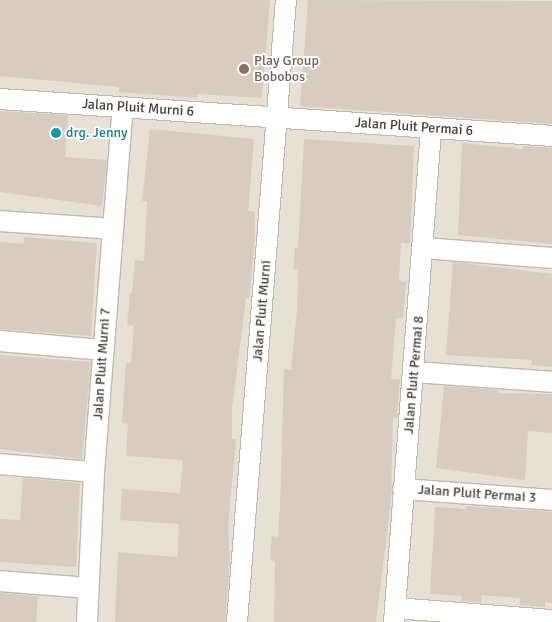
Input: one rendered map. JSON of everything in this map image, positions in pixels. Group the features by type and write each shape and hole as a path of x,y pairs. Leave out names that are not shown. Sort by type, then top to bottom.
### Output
{"street":[{"name":"Jalan Pluit Murni","path":"237,622 286,0"},
{"name":"Jalan Pluit Murni 6","path":"0,99 276,118"},
{"name":"Jalan Pluit Murni 7","path":"87,622 94,472 123,107"},
{"name":"Jalan Pluit Permai 6","path":"276,118 552,136"},
{"name":"Jalan Pluit Permai 8","path":"394,615 424,248 431,128"},
{"path":"0,221 113,229"},
{"path":"424,248 552,258"},
{"path":"0,341 103,350"},
{"path":"414,372 552,382"},
{"path":"0,464 94,472"},
{"name":"Jalan Pluit Permai 3","path":"403,489 552,500"},
{"path":"0,581 89,588"},
{"path":"394,615 552,620"}],"shaded area":[{"path":"0,0 552,0 552,622 0,622"}],"building":[{"path":"0,0 270,0 262,98 197,94 197,98 119,92 119,87 0,76"},
{"path":"308,0 552,1 552,124 300,106"},
{"path":"0,111 68,115 65,157 107,160 102,206 0,192"},
{"path":"150,129 254,139 248,211 255,212 255,238 249,298 246,298 232,408 232,439 236,439 228,526 230,561 225,622 115,622 118,552 177,557 179,524 120,520 122,489 180,493 183,460 126,456 128,424 122,423 126,363 131,363 134,326 127,325 130,293 132,294 135,260 144,261 147,201 142,201"},
{"path":"304,139 414,146 410,243 401,243 399,281 406,282 403,318 396,318 391,379 400,380 397,418 393,417 391,501 376,622 274,622 275,561 270,560 272,536 278,537 284,369 291,370 297,310 298,269 293,269 295,248 298,248"},
{"path":"462,143 523,149 523,146 552,148 552,244 458,235"},
{"path":"24,237 97,243 91,336 0,329 0,242 24,244"},
{"path":"453,262 552,274 552,367 531,365 532,360 446,355"},
{"path":"0,355 91,362 82,459 0,449"},
{"path":"444,386 498,390 498,393 552,394 552,433 528,431 525,480 436,468"},
{"path":"23,478 80,483 76,567 0,562 0,519 20,520"},
{"path":"466,506 552,512 552,603 545,602 545,607 520,605 520,598 482,595 481,602 461,601 462,596 430,594 435,507 466,509"},
{"path":"0,593 38,596 36,622 0,622"}],"place":[{"name":"Play Group Bobobos","path":"244,69"},
{"name":"drg. Jenny","path":"56,133"}]}
